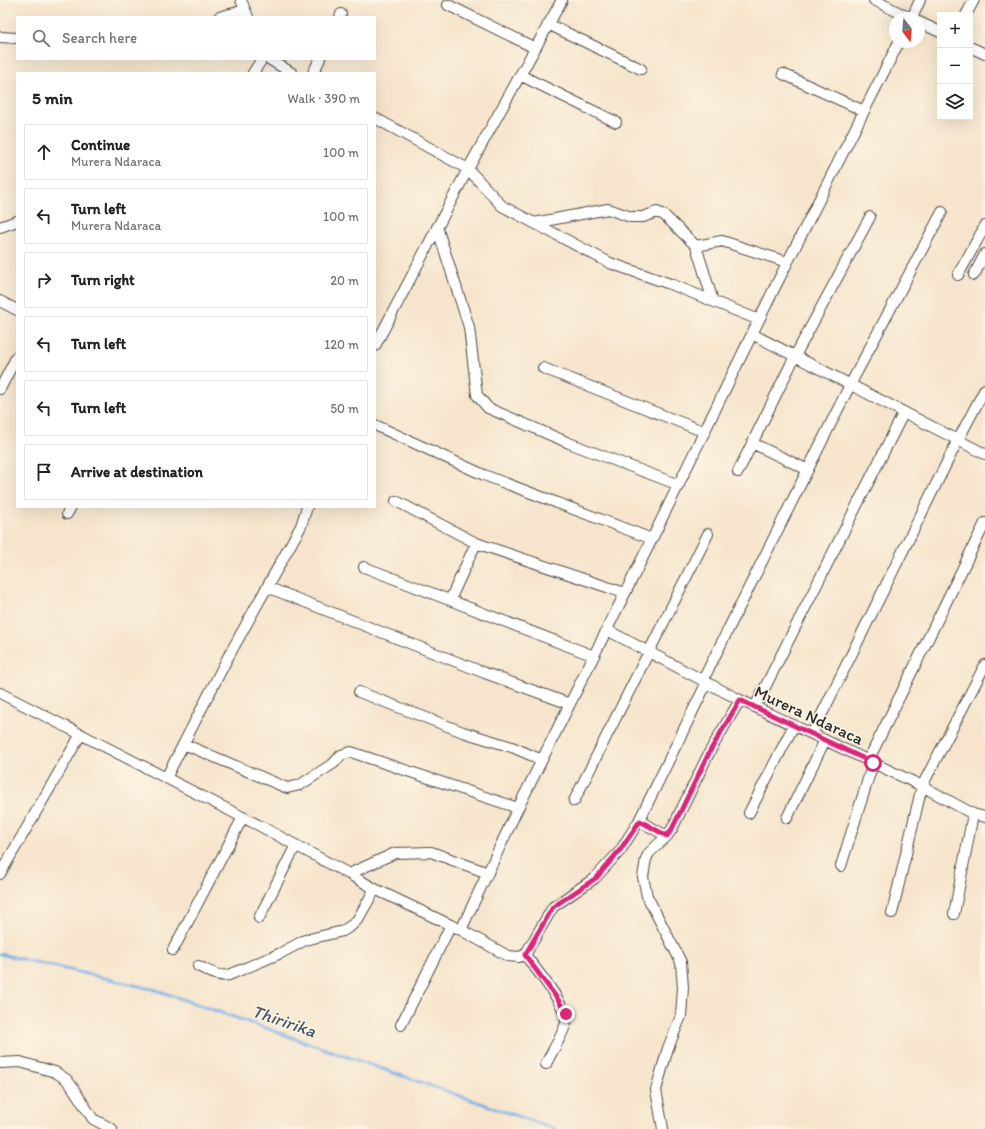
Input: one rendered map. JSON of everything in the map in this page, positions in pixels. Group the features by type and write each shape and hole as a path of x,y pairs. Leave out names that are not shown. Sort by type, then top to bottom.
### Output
{"street":[{"path":"229,16 246,14 242,0"},
{"path":"376,344 468,169 562,0"},
{"path":"874,0 899,12"},
{"path":"914,12 920,0"},
{"path":"968,12 974,0"},
{"path":"448,5 535,48"},
{"path":"548,24 641,69"},
{"path":"925,25 937,31"},
{"path":"0,37 16,38"},
{"path":"461,930 518,808 679,485 758,320 896,48"},
{"path":"972,48 985,54"},
{"path":"254,72 261,60"},
{"path":"270,60 290,72"},
{"path":"314,72 320,60"},
{"path":"783,74 864,111"},
{"path":"520,75 616,122"},
{"path":"376,120 468,169 502,206 610,263 673,285 758,320"},
{"path":"534,223 608,209 631,216 643,217 657,212 664,215 696,246 712,302"},
{"path":"0,693 243,817 374,889 461,930 508,956 520,957 525,955 553,907 596,878 620,850 640,821 705,681 850,385 942,212"},
{"path":"738,472 795,356 870,218"},
{"path":"0,227 16,221"},
{"path":"958,275 985,226"},
{"path":"438,227 469,327 477,395 488,408 569,443 679,485"},
{"path":"696,246 722,241 787,262"},
{"path":"974,275 985,254"},
{"path":"0,301 16,309"},
{"path":"752,334 985,454"},
{"path":"0,389 16,358"},
{"path":"542,368 704,432"},
{"path":"812,734 958,440 985,389"},
{"path":"755,707 904,412"},
{"path":"376,424 484,475 652,539"},
{"path":"752,443 808,470"},
{"path":"396,501 476,543 625,593"},
{"path":"166,778 227,659 301,526 307,508"},
{"path":"841,866 871,762 985,523"},
{"path":"574,801 708,534"},
{"path":"450,600 476,543"},
{"path":"364,567 594,656"},
{"path":"267,587 485,673 570,704"},
{"path":"607,630 740,700"},
{"path":"892,913 922,786 985,665"},
{"path":"359,692 464,732 512,747 542,760"},
{"name":"Murera Ndaraca","path":"663,1129 656,1090 668,1048 681,1016 683,988 681,962 647,896 643,877 646,859 649,853 667,836 672,829 710,751 740,700 922,786 973,814 985,817"},
{"path":"749,813 794,725"},
{"path":"0,874 81,734"},
{"path":"787,818 825,740"},
{"path":"184,744 287,788 300,786 334,763 341,755 351,752 518,808"},
{"path":"954,914 973,814"},
{"path":"173,950 243,817"},
{"path":"640,821 667,836"},
{"path":"259,918 296,845"},
{"path":"349,874 395,853 431,852 488,873"},
{"path":"198,966 214,975 229,975 281,953 305,940 343,931 358,919 374,889"},
{"path":"402,1025 451,925"},
{"path":"525,955 559,1001 566,1014 566,1023 546,1064"},
{"path":"0,1063 20,1062 55,1072 66,1079 71,1085 93,1119 112,1129"}],"waterway":[{"name":"Thiririka","path":"0,954 156,990 555,1129"}],"route":[{"path":"566,1014 559,1001 525,955 553,907 596,878 620,850 640,821 667,836 672,829 710,751 740,700 873,763"}]}
